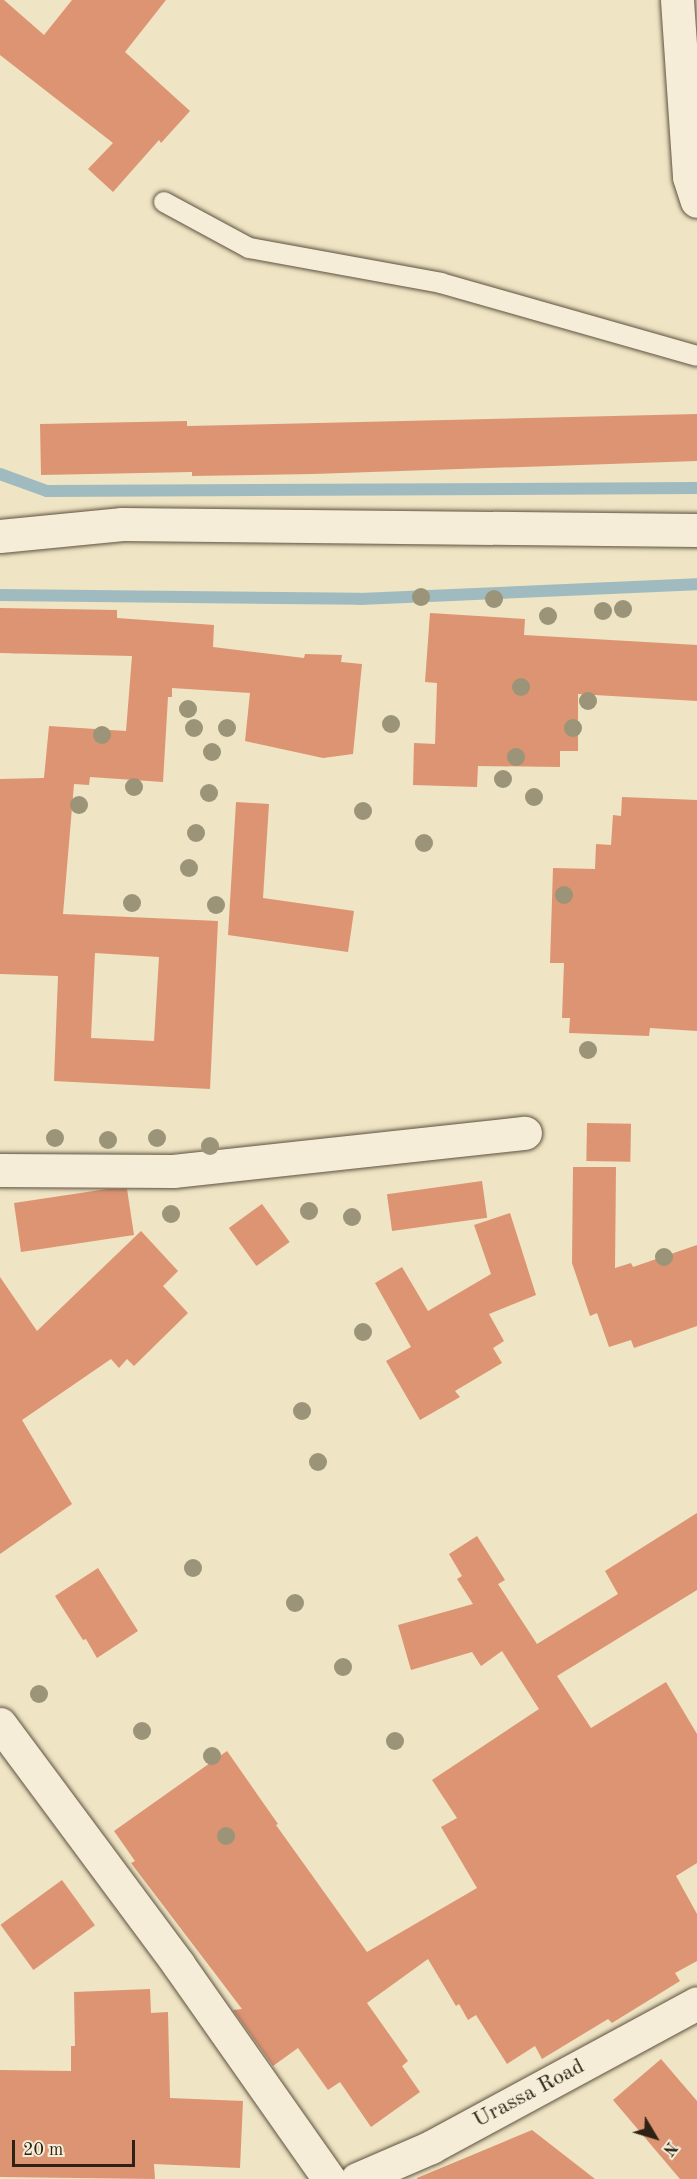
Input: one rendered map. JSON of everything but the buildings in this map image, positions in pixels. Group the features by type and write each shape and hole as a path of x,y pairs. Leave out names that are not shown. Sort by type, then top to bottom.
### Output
{"street":[{"path":"677,0 689,177 697,201"},
{"path":"0,536 122,524 697,530"},
{"path":"0,1170 172,1171 525,1132"},
{"path":"0,1724 178,1964 329,2179"},
{"name":"Urassa Road","path":"357,2179 431,2147 697,2003"}],"lane":[{"path":"164,202 249,248 441,283 697,356"}],"waterway":[{"path":"0,474 47,491 697,488"},
{"path":"0,595 360,599 697,584"}]}
